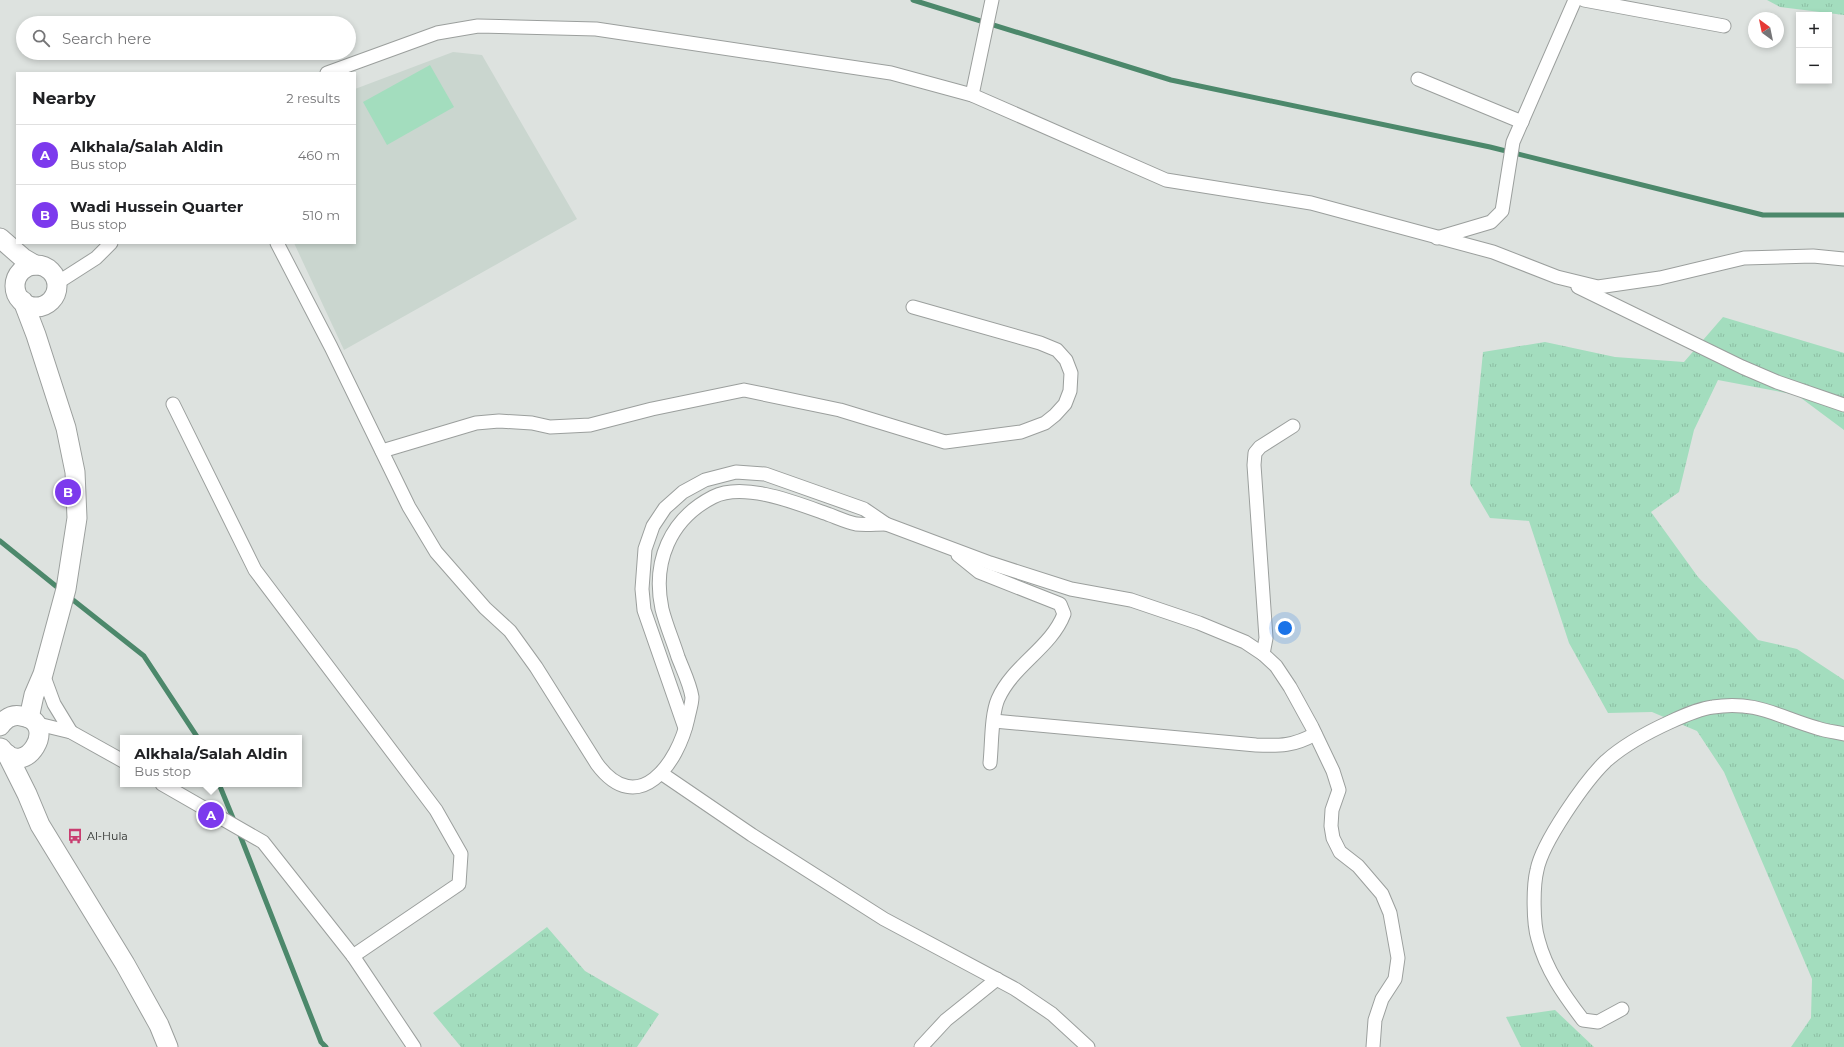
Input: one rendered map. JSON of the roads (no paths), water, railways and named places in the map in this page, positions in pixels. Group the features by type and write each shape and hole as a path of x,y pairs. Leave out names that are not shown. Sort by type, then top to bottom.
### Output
{"street":[{"path":"972,94 992,0"},
{"path":"1437,238 1491,222 1502,211 1513,142 1575,0"},
{"path":"1584,0 1724,26"},
{"path":"330,72 437,33 478,26 596,29 891,73 972,94 1166,180 1311,203 1493,252 1557,277 1742,367 1777,382 1844,405"},
{"path":"1418,79 1522,122"},
{"path":"0,238 23,258 35,265 47,268 56,277 57,283 54,296 46,304 36,335"},
{"path":"57,283 96,258 110,244"},
{"path":"278,244 331,347 409,507 436,552 485,608 510,631 536,667 567,719 605,776 615,783 627,788 641,786 652,781 661,773 680,743 686,728 692,698 662,608 660,574 665,548 675,527 693,510 714,496 728,492 753,493 779,497 855,524 886,524"},
{"path":"0,246 36,335 66,428 75,472 77,518 66,589 43,674 34,695 27,719"},
{"path":"1557,277 1598,286 1660,278 1744,258 1813,256 1844,259"},
{"path":"35,265 24,269 17,279 19,293 34,306 46,304"},
{"path":"382,451 476,423 499,421 532,423 550,427 590,425 652,409 744,390 840,410 946,442 1021,432 1045,423 1065,404 1070,391 1071,373 1066,360 1057,350 1040,343 913,307"},
{"path":"173,404 255,570 436,810 461,854 459,884 353,956"},
{"path":"1263,654 1266,638 1254,465 1255,452 1260,447 1293,426"},
{"path":"686,728 644,610 642,589 645,549 653,526 665,508 683,492 704,480 736,472 765,474 864,509 886,524 990,563 1071,588 1131,600 1186,618 1245,642 1263,654 1276,666 1290,687 1333,771 1339,790 1332,810 1331,826 1333,838 1340,852 1358,866 1382,894 1390,913 1398,958 1395,979 1382,999 1375,1020 1373,1047"},
{"path":"949,548 979,572 1060,604 1064,614 1060,625 1050,639 1008,681 998,700 994,721 990,763"},
{"path":"43,674 54,704 71,732"},
{"path":"1622,1009 1598,1022 1583,1020 1562,992 1547,966 1537,938 1534,895 1537,869 1551,838 1584,786 1606,761 1629,744 1687,714 1712,707 1743,705 1771,711 1817,728 1844,734"},
{"path":"0,726 6,719 27,719 71,732 120,760"},
{"path":"27,719 39,734 34,749 28,794"},
{"path":"994,721 1282,746 1300,743 1315,734"},
{"path":"4,750 20,757 34,749 47,738 71,732"},
{"path":"4,750 28,794 40,825 125,964 159,1025 168,1047"},
{"path":"661,773 752,835 884,919 1015,989 1052,1014 1088,1047"},
{"path":"167,787 263,842 353,956 414,1047"},
{"path":"921,1047 946,1020 997,979"}],"waterway":[{"path":"913,0 1171,80 1490,147 1763,215 1844,215"},
{"path":"0,541 62,591"},
{"path":"68,596 144,656 196,735"},
{"path":"220,787 235,823"},
{"path":"238,830 321,1042 326,1047"}],"place":[{"name":"Wadi Hussein Quarter","path":"68,492"},
{"name":"Alkhala/Salah Aldin","path":"211,815"},
{"name":"Al-Hula","path":"75,836"}]}
